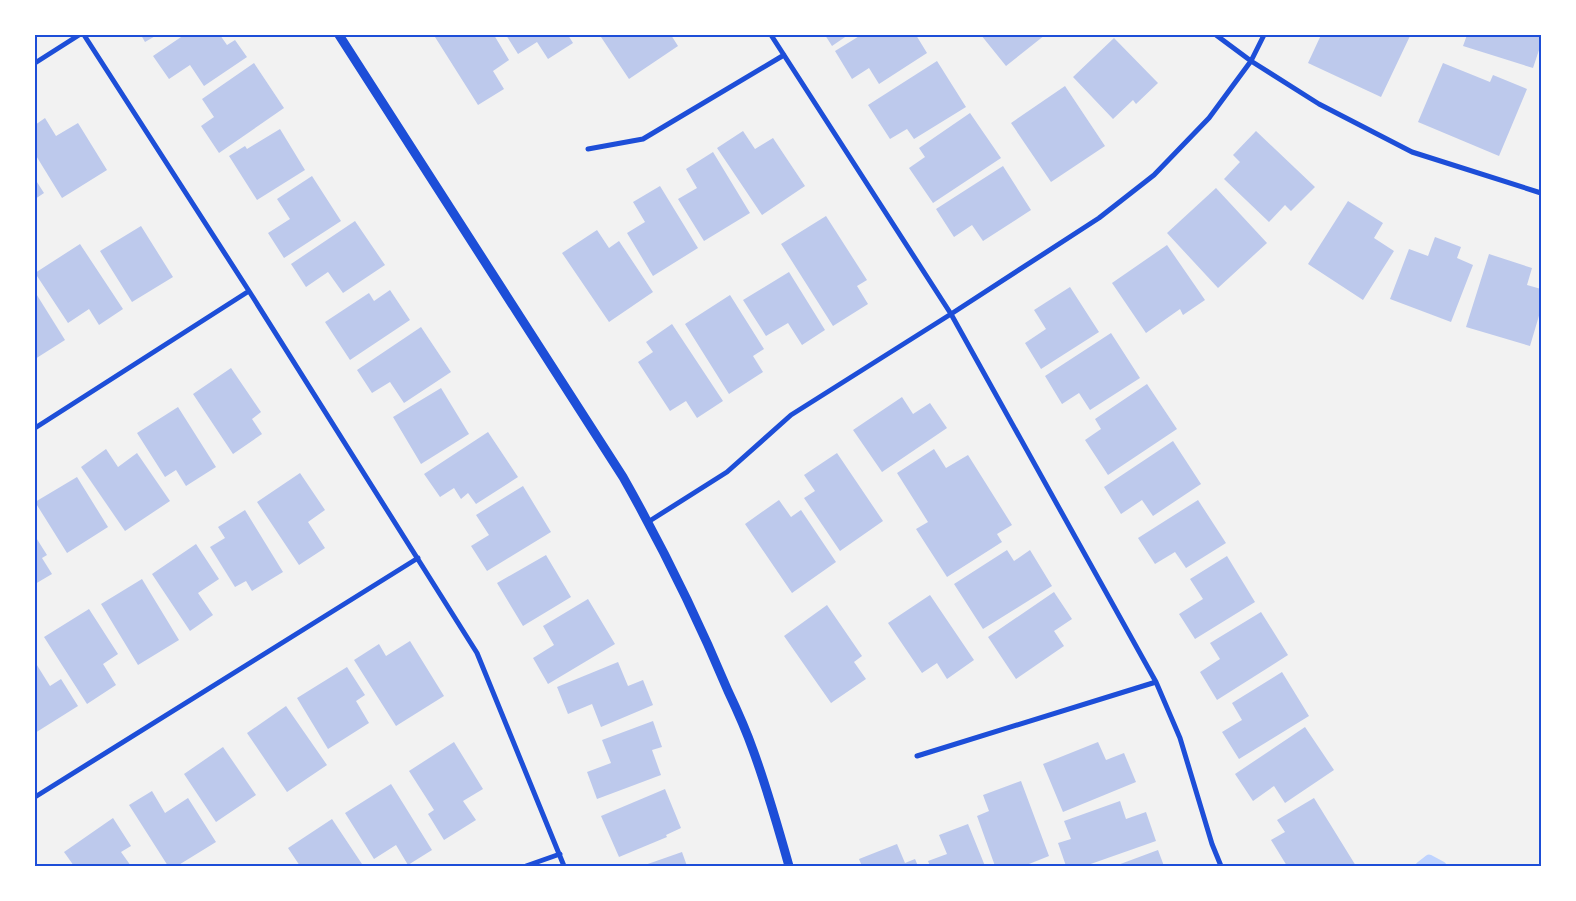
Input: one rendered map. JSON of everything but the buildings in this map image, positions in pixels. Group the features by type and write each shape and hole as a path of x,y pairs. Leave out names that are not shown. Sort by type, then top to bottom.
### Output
{"street":[{"path":"35,63 79,35"},
{"path":"84,35 249,291 477,653 564,866"},
{"path":"339,35 622,477 648,522 684,590 753,749 777,821 789,866"},
{"path":"771,35 951,314 1156,682 1180,738 1212,844 1221,866"},
{"path":"1216,35 1251,61 1319,104 1412,152 1541,193"},
{"path":"648,522 727,472 790,415 1099,218 1154,175 1208,118 1251,61 1264,35"},
{"path":"588,149 643,139 784,55"},
{"path":"35,428 249,291"},
{"path":"35,797 418,558"},
{"path":"917,756 1156,682"},
{"path":"526,866 560,854"}],"waterway":[{"path":"1420,866 1429,859 1442,866"}]}
